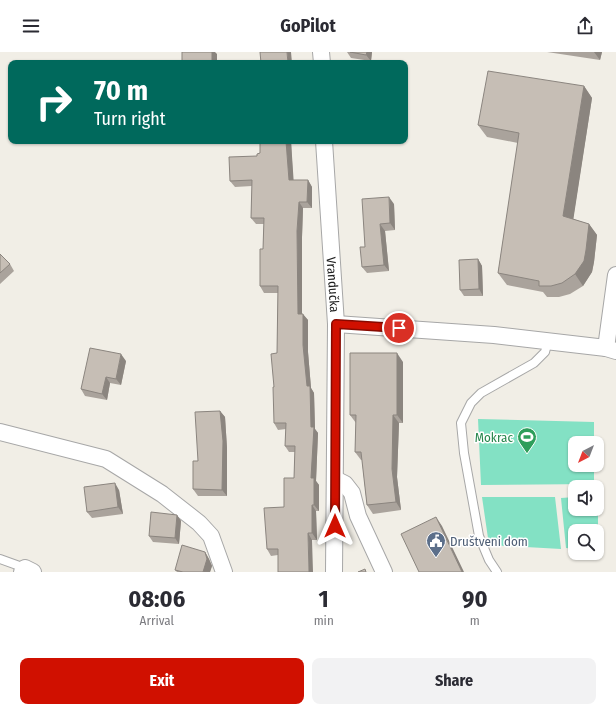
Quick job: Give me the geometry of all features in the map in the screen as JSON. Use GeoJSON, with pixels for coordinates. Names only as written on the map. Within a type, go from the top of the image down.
{"type":"FeatureCollection","features":[{"type":"Feature","properties":{"kind":"street","name":"Vrandučka"},"geometry":{"type":"LineString","coordinates":[[324,144],[336,324],[334,572]]}},
{"type":"Feature","properties":{"kind":"street"},"geometry":{"type":"LineString","coordinates":[[336,324],[494,335],[611,349],[616,275]]}},
{"type":"Feature","properties":{"kind":"street"},"geometry":{"type":"LineString","coordinates":[[0,432],[106,459],[162,494],[199,523],[211,536],[224,572]]}},
{"type":"Feature","properties":{"kind":"street"},"geometry":{"type":"LineString","coordinates":[[335,479],[345,484],[352,493],[358,516],[384,572]]}},
{"type":"Feature","properties":{"kind":"lane"},"geometry":{"type":"LineString","coordinates":[[497,572],[489,560],[480,536],[464,453],[461,423],[471,403],[481,393],[534,364],[545,352],[548,341]]}},
{"type":"Feature","properties":{"kind":"lane"},"geometry":{"type":"LineString","coordinates":[[0,559],[27,571]]}},
{"type":"Feature","properties":{"kind":"green space","name":"Mokrac"},"geometry":{"type":"Polygon","coordinates":[[[478,419],[594,422],[594,436],[568,436],[568,472],[594,472],[594,480],[568,480],[568,484],[481,485],[478,419]]]}},
{"type":"Feature","properties":{"kind":"green space"},"geometry":{"type":"Polygon","coordinates":[[[482,497],[555,497],[561,549],[489,545],[482,497]]]}},
{"type":"Feature","properties":{"kind":"green space"},"geometry":{"type":"Polygon","coordinates":[[[561,498],[568,498],[568,516],[598,516],[598,524],[568,524],[568,548],[566,548],[561,498]]]}},
{"type":"Feature","properties":{"kind":"building"},"geometry":{"type":"Polygon","coordinates":[[[182,52],[212,52],[212,60],[182,60],[182,52]]]}},
{"type":"Feature","properties":{"kind":"building"},"geometry":{"type":"Polygon","coordinates":[[[260,52],[287,52],[288,60],[261,60],[260,52]]]}},
{"type":"Feature","properties":{"kind":"building"},"geometry":{"type":"Polygon","coordinates":[[[350,52],[367,52],[366,55],[350,52]]]}},
{"type":"Feature","properties":{"kind":"building"},"geometry":{"type":"Polygon","coordinates":[[[488,71],[584,86],[563,216],[589,224],[584,261],[575,274],[562,283],[551,286],[539,286],[539,281],[498,273],[519,133],[478,125],[488,71]]]}},
{"type":"Feature","properties":{"kind":"building"},"geometry":{"type":"Polygon","coordinates":[[[260,144],[286,144],[289,180],[308,180],[307,202],[299,202],[297,231],[298,314],[303,314],[303,345],[307,386],[310,386],[311,427],[314,427],[311,478],[314,478],[314,505],[312,505],[312,533],[308,533],[309,572],[278,572],[278,549],[267,549],[264,508],[284,507],[284,478],[294,478],[295,446],[285,446],[286,423],[274,423],[274,387],[271,354],[277,353],[278,286],[260,286],[260,249],[263,249],[264,218],[251,218],[252,180],[230,181],[229,157],[257,156],[257,154],[260,153],[260,144]]]}},
{"type":"Feature","properties":{"kind":"building"},"geometry":{"type":"Polygon","coordinates":[[[389,197],[390,223],[380,224],[384,265],[362,267],[360,247],[365,247],[362,199],[389,197]]]}},
{"type":"Feature","properties":{"kind":"building"},"geometry":{"type":"Polygon","coordinates":[[[0,254],[10,264],[0,273],[0,254]]]}},
{"type":"Feature","properties":{"kind":"building"},"geometry":{"type":"Polygon","coordinates":[[[478,259],[479,289],[460,290],[459,260],[478,259]]]}},
{"type":"Feature","properties":{"kind":"building"},"geometry":{"type":"Polygon","coordinates":[[[90,348],[121,354],[116,379],[106,377],[102,394],[81,389],[90,348]]]}},
{"type":"Feature","properties":{"kind":"building"},"geometry":{"type":"Polygon","coordinates":[[[350,353],[397,353],[397,415],[393,415],[392,469],[396,502],[367,505],[361,452],[355,452],[356,415],[350,415],[350,353]]]}},
{"type":"Feature","properties":{"kind":"building"},"geometry":{"type":"Polygon","coordinates":[[[220,411],[223,441],[222,490],[193,489],[193,461],[198,461],[195,412],[220,411]]]}},
{"type":"Feature","properties":{"kind":"building"},"geometry":{"type":"Polygon","coordinates":[[[115,483],[118,507],[87,512],[84,487],[115,483]]]}},
{"type":"Feature","properties":{"kind":"building"},"geometry":{"type":"Polygon","coordinates":[[[151,512],[177,515],[175,538],[149,536],[151,512]]]}},
{"type":"Feature","properties":{"kind":"building","name":"Društveni dom"},"geometry":{"type":"Polygon","coordinates":[[[436,517],[462,572],[419,572],[401,534],[436,517]]]}},
{"type":"Feature","properties":{"kind":"building"},"geometry":{"type":"Polygon","coordinates":[[[182,545],[205,552],[207,559],[203,572],[183,572],[175,570],[182,545]]]}},
{"type":"Feature","properties":{"kind":"building"},"geometry":{"type":"Polygon","coordinates":[[[365,569],[366,572],[358,572],[365,569]]]}},
{"type":"Feature","properties":{"kind":"place","name":"Mokrac"},"geometry":{"type":"Point","coordinates":[527,454]}},
{"type":"Feature","properties":{"kind":"place","name":"Društveni dom"},"geometry":{"type":"Point","coordinates":[436,558]}},
{"type":"Feature","properties":{"kind":"route"},"geometry":{"type":"LineString","coordinates":[[335,526],[336,324],[399,328]]}}]}
